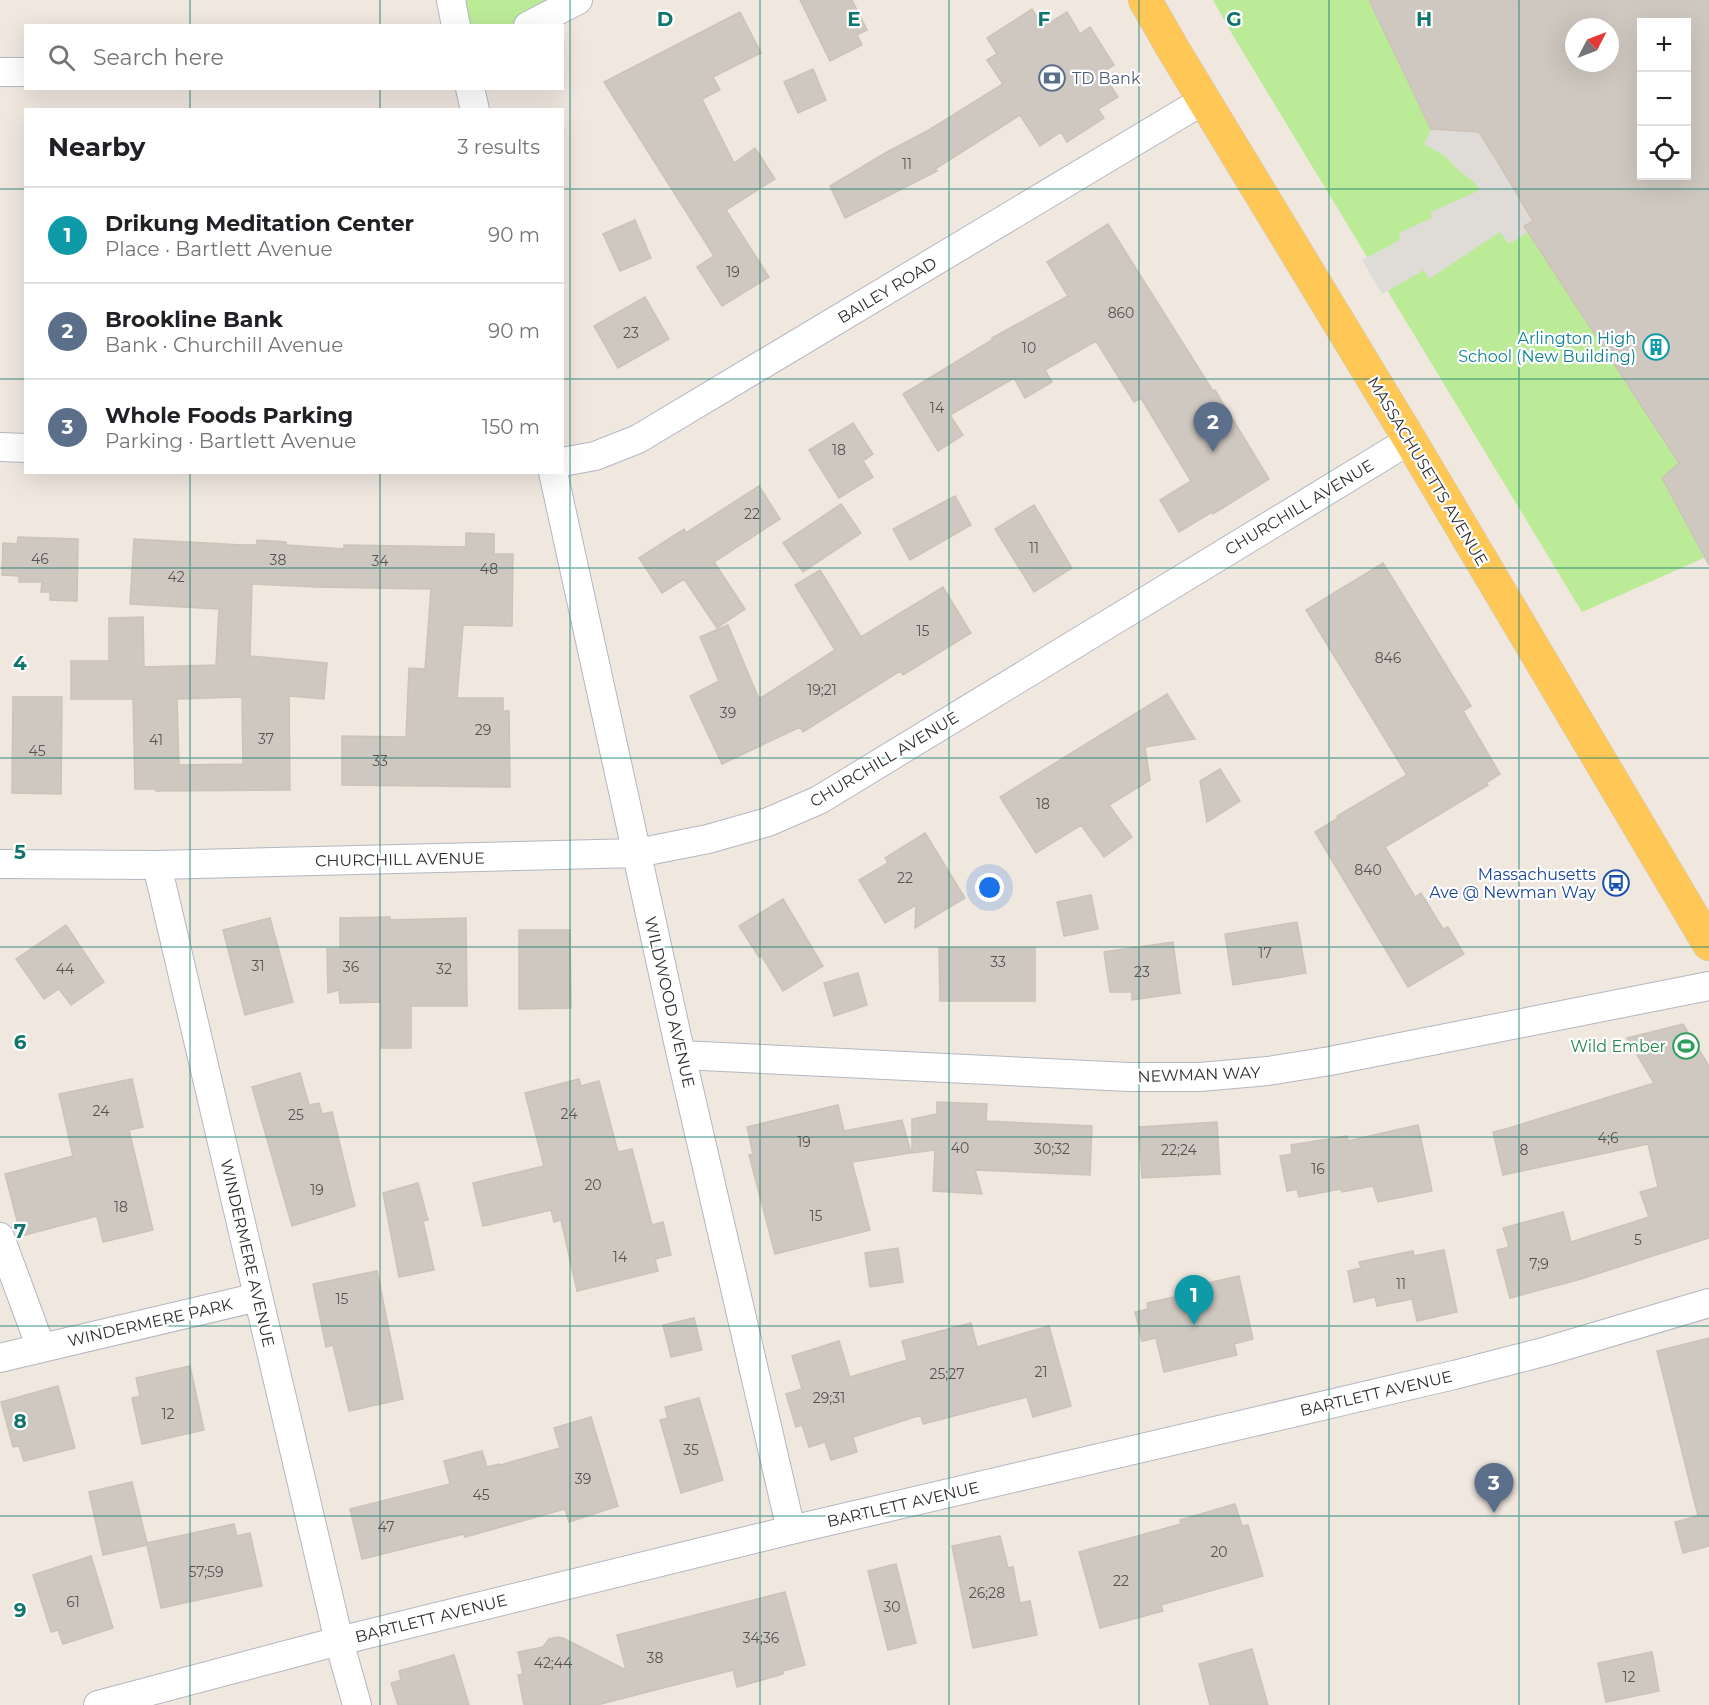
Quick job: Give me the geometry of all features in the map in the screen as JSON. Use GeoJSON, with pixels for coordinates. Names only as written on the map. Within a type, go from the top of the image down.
{"type":"FeatureCollection","features":[{"type":"Feature","properties":{"kind":"main road","name":"MASSACHUSETTS AVENUE"},"geometry":{"type":"LineString","coordinates":[[1145,0],[1410,440],[1709,944]]}},
{"type":"Feature","properties":{"kind":"street"},"geometry":{"type":"LineString","coordinates":[[451,0],[456,24]]}},
{"type":"Feature","properties":{"kind":"street"},"geometry":{"type":"LineString","coordinates":[[532,24],[578,0]]}},
{"type":"Feature","properties":{"kind":"street"},"geometry":{"type":"LineString","coordinates":[[0,72],[24,72]]}},
{"type":"Feature","properties":{"kind":"street"},"geometry":{"type":"LineString","coordinates":[[470,90],[475,108]]}},
{"type":"Feature","properties":{"kind":"street","name":"BAILEY ROAD"},"geometry":{"type":"LineString","coordinates":[[564,462],[595,456],[638,439],[1204,100]]}},
{"type":"Feature","properties":{"kind":"street","name":"CHURCHILL AVENUE"},"geometry":{"type":"LineString","coordinates":[[0,864],[157,865],[637,853],[708,839],[768,822],[819,800],[1410,440]]}},
{"type":"Feature","properties":{"kind":"street"},"geometry":{"type":"LineString","coordinates":[[0,447],[24,448]]}},
{"type":"Feature","properties":{"kind":"street","name":"WILDWOOD AVENUE"},"geometry":{"type":"LineString","coordinates":[[553,474],[681,1055],[791,1530]]}},
{"type":"Feature","properties":{"kind":"street","name":"WINDERMERE AVENUE"},"geometry":{"type":"LineString","coordinates":[[157,865],[339,1641],[357,1705]]}},
{"type":"Feature","properties":{"kind":"street","name":"NEWMAN WAY"},"geometry":{"type":"LineString","coordinates":[[681,1055],[1129,1077],[1200,1077],[1268,1071],[1330,1061],[1709,986]]}},
{"type":"Feature","properties":{"kind":"street"},"geometry":{"type":"LineString","coordinates":[[0,1237],[41,1348]]}},
{"type":"Feature","properties":{"kind":"street","name":"WINDERMERE PARK"},"geometry":{"type":"LineString","coordinates":[[0,1358],[258,1297]]}},
{"type":"Feature","properties":{"kind":"street","name":"BARTLETT AVENUE"},"geometry":{"type":"LineString","coordinates":[[98,1705],[339,1641],[791,1530],[1454,1375],[1547,1351],[1709,1303]]}},
{"type":"Feature","properties":{"kind":"green space"},"geometry":{"type":"Polygon","coordinates":[[[451,0],[578,0],[532,24],[456,24],[451,0]]]}},
{"type":"Feature","properties":{"kind":"green space"},"geometry":{"type":"Polygon","coordinates":[[[1213,0],[1369,0],[1431,129],[1479,132],[1533,221],[1525,226],[1679,463],[1695,539],[1704,558],[1582,612],[1213,0]]]}},
{"type":"Feature","properties":{"kind":"shaded area"},"geometry":{"type":"Polygon","coordinates":[[[1431,129],[1479,132],[1533,221],[1525,226],[1528,232],[1514,241],[1508,243],[1500,232],[1429,279],[1424,270],[1382,294],[1362,260],[1400,240],[1399,233],[1432,218],[1431,212],[1480,190],[1445,156],[1424,144],[1431,129]]]}},
{"type":"Feature","properties":{"kind":"building"},"geometry":{"type":"Polygon","coordinates":[[[800,0],[852,0],[867,30],[857,35],[862,45],[830,61],[800,0]]]}},
{"type":"Feature","properties":{"kind":"building","name":"Arlington High School (New Building)"},"geometry":{"type":"Polygon","coordinates":[[[1369,0],[1709,0],[1709,565],[1662,478],[1679,463],[1524,226],[1533,221],[1479,132],[1431,129],[1369,0]]]}},
{"type":"Feature","properties":{"kind":"building","name":"TD Bank"},"geometry":{"type":"Polygon","coordinates":[[[1032,9],[1043,27],[1067,12],[1080,34],[1090,27],[1114,65],[1102,73],[1118,97],[1098,109],[1104,118],[1067,142],[1061,132],[1040,146],[1020,115],[935,169],[937,171],[845,218],[830,186],[929,130],[1003,84],[987,60],[997,54],[987,38],[1032,9]]]}},
{"type":"Feature","properties":{"kind":"building"},"geometry":{"type":"Polygon","coordinates":[[[740,12],[761,53],[713,77],[720,90],[702,99],[734,163],[755,148],[775,179],[726,210],[769,277],[722,306],[697,267],[714,256],[604,82],[740,12]]]}},
{"type":"Feature","properties":{"kind":"building"},"geometry":{"type":"Polygon","coordinates":[[[813,69],[826,100],[798,113],[784,82],[813,69]]]}},
{"type":"Feature","properties":{"kind":"building"},"geometry":{"type":"Polygon","coordinates":[[[635,220],[651,258],[620,271],[603,234],[635,220]]]}},
{"type":"Feature","properties":{"kind":"building"},"geometry":{"type":"Polygon","coordinates":[[[1108,224],[1213,391],[1215,390],[1269,479],[1179,532],[1160,500],[1191,481],[1141,398],[1134,402],[1096,341],[1045,370],[1052,382],[1025,398],[1014,378],[950,415],[963,435],[938,451],[903,394],[992,338],[1068,296],[1047,262],[1108,224]]]}},
{"type":"Feature","properties":{"kind":"building"},"geometry":{"type":"Polygon","coordinates":[[[645,297],[669,339],[618,368],[594,326],[645,297]]]}},
{"type":"Feature","properties":{"kind":"building"},"geometry":{"type":"Polygon","coordinates":[[[853,423],[873,454],[863,461],[873,477],[839,498],[809,450],[853,423]]]}},
{"type":"Feature","properties":{"kind":"building"},"geometry":{"type":"Polygon","coordinates":[[[759,486],[780,519],[714,562],[745,609],[717,628],[684,579],[662,593],[639,558],[684,529],[686,533],[759,486]]]}},
{"type":"Feature","properties":{"kind":"building"},"geometry":{"type":"Polygon","coordinates":[[[955,496],[971,525],[910,560],[893,529],[955,496]]]}},
{"type":"Feature","properties":{"kind":"building"},"geometry":{"type":"Polygon","coordinates":[[[841,504],[861,533],[803,572],[783,543],[841,504]]]}},
{"type":"Feature","properties":{"kind":"building"},"geometry":{"type":"Polygon","coordinates":[[[1034,505],[1072,568],[1034,592],[995,529],[1034,505]]]}},
{"type":"Feature","properties":{"kind":"building"},"geometry":{"type":"Polygon","coordinates":[[[466,533],[494,534],[494,554],[513,554],[512,626],[463,625],[457,698],[503,698],[503,711],[509,711],[510,787],[342,785],[342,736],[406,737],[409,668],[425,669],[431,589],[252,584],[250,656],[327,663],[324,699],[289,696],[290,790],[156,791],[156,789],[135,789],[133,699],[71,699],[71,661],[109,661],[109,618],[143,617],[144,667],[216,665],[219,609],[130,604],[134,539],[242,545],[257,545],[257,540],[286,542],[286,545],[344,549],[344,545],[466,547],[466,533]],[[242,697],[177,699],[179,765],[243,764],[242,697]]]}},
{"type":"Feature","properties":{"kind":"building"},"geometry":{"type":"Polygon","coordinates":[[[18,537],[78,539],[77,601],[50,600],[50,592],[41,592],[42,582],[19,582],[19,576],[2,575],[3,543],[17,544],[18,537]]]}},
{"type":"Feature","properties":{"kind":"building"},"geometry":{"type":"Polygon","coordinates":[[[1383,563],[1471,706],[1463,711],[1500,774],[1486,783],[1488,785],[1385,847],[1415,897],[1421,893],[1443,929],[1448,927],[1464,954],[1408,987],[1315,832],[1338,818],[1337,816],[1407,775],[1306,610],[1383,563]]]}},
{"type":"Feature","properties":{"kind":"building"},"geometry":{"type":"Polygon","coordinates":[[[820,570],[861,637],[943,587],[971,633],[903,675],[900,671],[803,732],[800,727],[722,764],[690,696],[719,681],[700,637],[728,625],[759,699],[835,650],[795,585],[820,570]]]}},
{"type":"Feature","properties":{"kind":"building"},"geometry":{"type":"Polygon","coordinates":[[[1167,694],[1195,739],[1145,747],[1150,780],[1109,805],[1132,837],[1104,857],[1081,825],[1036,853],[1000,797],[1167,694]]]}},
{"type":"Feature","properties":{"kind":"building"},"geometry":{"type":"Polygon","coordinates":[[[13,697],[62,697],[61,794],[12,793],[13,697]]]}},
{"type":"Feature","properties":{"kind":"building"},"geometry":{"type":"Polygon","coordinates":[[[1220,769],[1240,801],[1207,822],[1200,781],[1220,769]]]}},
{"type":"Feature","properties":{"kind":"building"},"geometry":{"type":"Polygon","coordinates":[[[925,833],[965,898],[915,928],[916,905],[885,923],[859,880],[888,863],[885,858],[925,833]]]}},
{"type":"Feature","properties":{"kind":"building"},"geometry":{"type":"Polygon","coordinates":[[[1091,895],[1098,929],[1064,936],[1057,902],[1091,895]]]}},
{"type":"Feature","properties":{"kind":"building"},"geometry":{"type":"Polygon","coordinates":[[[783,899],[823,966],[783,991],[761,955],[759,957],[739,926],[783,899]]]}},
{"type":"Feature","properties":{"kind":"building"},"geometry":{"type":"Polygon","coordinates":[[[390,917],[390,920],[466,918],[467,1006],[411,1006],[411,1048],[381,1048],[381,1002],[340,1003],[339,990],[328,993],[327,949],[340,949],[340,918],[390,917]]]}},
{"type":"Feature","properties":{"kind":"building"},"geometry":{"type":"Polygon","coordinates":[[[270,918],[293,1002],[245,1015],[223,930],[270,918]]]}},
{"type":"Feature","properties":{"kind":"building"},"geometry":{"type":"Polygon","coordinates":[[[1297,922],[1306,973],[1233,985],[1225,934],[1297,922]]]}},
{"type":"Feature","properties":{"kind":"building"},"geometry":{"type":"Polygon","coordinates":[[[66,925],[104,982],[71,1005],[59,989],[44,999],[16,959],[66,925]]]}},
{"type":"Feature","properties":{"kind":"building"},"geometry":{"type":"Polygon","coordinates":[[[519,930],[570,930],[571,1008],[519,1009],[519,930]]]}},
{"type":"Feature","properties":{"kind":"building"},"geometry":{"type":"Polygon","coordinates":[[[1173,942],[1180,993],[1132,1000],[1132,992],[1110,992],[1104,952],[1173,942]]]}},
{"type":"Feature","properties":{"kind":"building"},"geometry":{"type":"Polygon","coordinates":[[[939,948],[1035,948],[1035,1001],[940,1001],[939,948]]]}},
{"type":"Feature","properties":{"kind":"building"},"geometry":{"type":"Polygon","coordinates":[[[858,973],[867,1005],[834,1016],[824,983],[858,973]]]}},
{"type":"Feature","properties":{"kind":"building"},"geometry":{"type":"Polygon","coordinates":[[[1683,1024],[1709,1066],[1709,1238],[1581,1279],[1510,1298],[1497,1250],[1509,1247],[1503,1228],[1563,1212],[1571,1242],[1649,1217],[1640,1192],[1658,1187],[1648,1144],[1503,1175],[1493,1132],[1654,1083],[1627,1038],[1683,1024]]]}},
{"type":"Feature","properties":{"kind":"building"},"geometry":{"type":"Polygon","coordinates":[[[300,1073],[309,1105],[319,1103],[322,1114],[332,1112],[355,1206],[292,1226],[252,1087],[300,1073]]]}},
{"type":"Feature","properties":{"kind":"building"},"geometry":{"type":"Polygon","coordinates":[[[132,1079],[143,1127],[129,1130],[153,1230],[103,1242],[97,1216],[21,1236],[5,1174],[73,1156],[59,1094],[132,1079]]]}},
{"type":"Feature","properties":{"kind":"building"},"geometry":{"type":"Polygon","coordinates":[[[579,1079],[581,1086],[599,1081],[618,1152],[632,1149],[652,1225],[663,1222],[671,1255],[655,1259],[658,1271],[577,1291],[561,1220],[554,1222],[551,1210],[483,1226],[473,1183],[544,1166],[525,1093],[579,1079]]]}},
{"type":"Feature","properties":{"kind":"building"},"geometry":{"type":"Polygon","coordinates":[[[937,1102],[987,1104],[986,1121],[1092,1126],[1090,1175],[975,1170],[982,1194],[933,1191],[935,1150],[912,1153],[912,1119],[937,1114],[937,1102]]]}},
{"type":"Feature","properties":{"kind":"building"},"geometry":{"type":"Polygon","coordinates":[[[838,1105],[844,1131],[902,1120],[911,1153],[852,1162],[870,1230],[775,1254],[749,1155],[753,1154],[747,1127],[838,1105]]]}},
{"type":"Feature","properties":{"kind":"building"},"geometry":{"type":"Polygon","coordinates":[[[1217,1122],[1220,1174],[1142,1178],[1139,1127],[1217,1122]]]}},
{"type":"Feature","properties":{"kind":"building"},"geometry":{"type":"Polygon","coordinates":[[[1418,1125],[1432,1191],[1378,1202],[1373,1186],[1299,1197],[1297,1189],[1287,1191],[1280,1156],[1292,1154],[1291,1145],[1347,1136],[1348,1141],[1418,1125]]]}},
{"type":"Feature","properties":{"kind":"building"},"geometry":{"type":"Polygon","coordinates":[[[418,1183],[428,1220],[423,1221],[434,1270],[399,1277],[383,1193],[418,1183]]]}},
{"type":"Feature","properties":{"kind":"building"},"geometry":{"type":"Polygon","coordinates":[[[898,1248],[903,1282],[870,1287],[865,1253],[898,1248]]]}},
{"type":"Feature","properties":{"kind":"building"},"geometry":{"type":"Polygon","coordinates":[[[1444,1250],[1457,1312],[1417,1321],[1412,1299],[1377,1306],[1375,1297],[1354,1302],[1348,1271],[1361,1268],[1359,1262],[1413,1251],[1414,1256],[1444,1250]]]}},
{"type":"Feature","properties":{"kind":"building"},"geometry":{"type":"Polygon","coordinates":[[[377,1271],[403,1399],[349,1411],[333,1345],[326,1347],[313,1284],[377,1271]]]}},
{"type":"Feature","properties":{"kind":"building"},"geometry":{"type":"Polygon","coordinates":[[[1239,1276],[1253,1339],[1234,1344],[1237,1355],[1164,1372],[1156,1338],[1142,1341],[1135,1312],[1148,1309],[1147,1303],[1183,1295],[1181,1289],[1239,1276]]]}},
{"type":"Feature","properties":{"kind":"building"},"geometry":{"type":"Polygon","coordinates":[[[694,1318],[702,1350],[671,1357],[663,1325],[694,1318]]]}},
{"type":"Feature","properties":{"kind":"building"},"geometry":{"type":"Polygon","coordinates":[[[971,1323],[977,1347],[1049,1326],[1071,1406],[1033,1417],[1027,1397],[923,1424],[921,1415],[853,1437],[857,1452],[831,1460],[825,1442],[809,1447],[802,1425],[796,1427],[786,1394],[802,1389],[792,1356],[839,1341],[850,1377],[907,1360],[902,1341],[971,1323]]]}},
{"type":"Feature","properties":{"kind":"building"},"geometry":{"type":"Polygon","coordinates":[[[1709,1338],[1709,1546],[1683,1553],[1675,1522],[1698,1516],[1657,1351],[1709,1338]]]}},
{"type":"Feature","properties":{"kind":"building"},"geometry":{"type":"Polygon","coordinates":[[[190,1366],[204,1430],[142,1444],[132,1398],[140,1396],[136,1378],[190,1366]]]}},
{"type":"Feature","properties":{"kind":"building"},"geometry":{"type":"Polygon","coordinates":[[[58,1386],[75,1448],[24,1461],[19,1446],[13,1447],[1,1402],[58,1386]]]}},
{"type":"Feature","properties":{"kind":"building"},"geometry":{"type":"Polygon","coordinates":[[[699,1398],[723,1480],[681,1493],[660,1420],[668,1418],[665,1407],[699,1398]]]}},
{"type":"Feature","properties":{"kind":"building"},"geometry":{"type":"Polygon","coordinates":[[[591,1417],[618,1506],[569,1522],[565,1509],[465,1537],[464,1534],[362,1559],[350,1509],[450,1484],[444,1461],[482,1451],[487,1467],[560,1448],[554,1428],[591,1417]]]}},
{"type":"Feature","properties":{"kind":"building"},"geometry":{"type":"Polygon","coordinates":[[[132,1482],[147,1543],[234,1524],[237,1536],[250,1533],[262,1586],[161,1608],[147,1545],[103,1555],[89,1492],[132,1482]]]}},
{"type":"Feature","properties":{"kind":"building"},"geometry":{"type":"Polygon","coordinates":[[[1235,1504],[1242,1526],[1248,1525],[1263,1576],[1161,1605],[1163,1611],[1100,1628],[1079,1552],[1181,1524],[1180,1520],[1235,1504]]]}},
{"type":"Feature","properties":{"kind":"building"},"geometry":{"type":"Polygon","coordinates":[[[1000,1536],[1008,1568],[1013,1567],[1020,1603],[1030,1601],[1037,1635],[973,1648],[952,1546],[1000,1536]]]}},
{"type":"Feature","properties":{"kind":"building"},"geometry":{"type":"Polygon","coordinates":[[[91,1556],[113,1628],[63,1644],[58,1630],[51,1632],[33,1575],[91,1556]]]}},
{"type":"Feature","properties":{"kind":"building"},"geometry":{"type":"Polygon","coordinates":[[[896,1564],[916,1643],[888,1650],[868,1571],[896,1564]]]}},
{"type":"Feature","properties":{"kind":"building"},"geometry":{"type":"Polygon","coordinates":[[[785,1592],[805,1665],[737,1687],[733,1670],[597,1705],[524,1705],[518,1675],[523,1674],[518,1652],[543,1647],[549,1639],[558,1637],[626,1670],[617,1635],[785,1592]]]}},
{"type":"Feature","properties":{"kind":"building"},"geometry":{"type":"Polygon","coordinates":[[[1252,1649],[1268,1705],[1210,1705],[1199,1664],[1252,1649]]]}},
{"type":"Feature","properties":{"kind":"building"},"geometry":{"type":"Polygon","coordinates":[[[1652,1652],[1659,1691],[1606,1702],[1598,1663],[1652,1652]]]}},
{"type":"Feature","properties":{"kind":"building"},"geometry":{"type":"Polygon","coordinates":[[[454,1655],[469,1705],[398,1705],[391,1683],[401,1680],[399,1671],[454,1655]]]}},
{"type":"Feature","properties":{"kind":"place","name":"TD Bank"},"geometry":{"type":"Point","coordinates":[1052,78]}},
{"type":"Feature","properties":{"kind":"place","name":"Arlington High School (New Building)"},"geometry":{"type":"Point","coordinates":[1656,347]}},
{"type":"Feature","properties":{"kind":"place","name":"Brookline Bank"},"geometry":{"type":"Point","coordinates":[1213,452]}},
{"type":"Feature","properties":{"kind":"place","name":"Massachusetts Ave @ Newman Way"},"geometry":{"type":"Point","coordinates":[1616,883]}},
{"type":"Feature","properties":{"kind":"place","name":"Wild Ember"},"geometry":{"type":"Point","coordinates":[1686,1046]}},
{"type":"Feature","properties":{"kind":"place","name":"Drikung Meditation Center"},"geometry":{"type":"Point","coordinates":[1194,1325]}},
{"type":"Feature","properties":{"kind":"place","name":"Whole Foods Parking"},"geometry":{"type":"Point","coordinates":[1494,1513]}}]}
